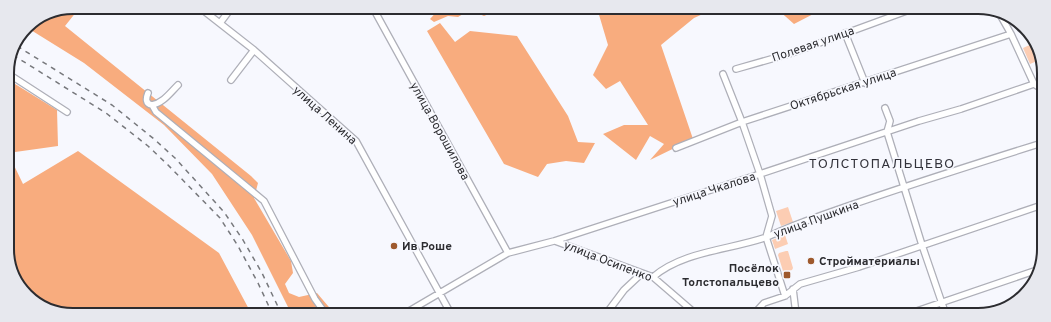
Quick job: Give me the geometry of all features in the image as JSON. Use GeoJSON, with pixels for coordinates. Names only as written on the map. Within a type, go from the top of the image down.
{"type":"FeatureCollection","features":[{"type":"Feature","properties":{"kind":"street","name":"улица Ленина"},"geometry":{"type":"LineString","coordinates":[[208,14],[254,50],[358,144],[448,308]]}},
{"type":"Feature","properties":{"kind":"street"},"geometry":{"type":"LineString","coordinates":[[220,23],[227,14]]}},
{"type":"Feature","properties":{"kind":"street","name":"улица Ворошилова"},"geometry":{"type":"LineString","coordinates":[[376,14],[508,253]]}},
{"type":"Feature","properties":{"kind":"street","name":"Полевая улица"},"geometry":{"type":"LineString","coordinates":[[736,69],[792,53],[898,14]]}},
{"type":"Feature","properties":{"kind":"street"},"geometry":{"type":"LineString","coordinates":[[1002,19],[1034,84],[1037,86]]}},
{"type":"Feature","properties":{"kind":"street"},"geometry":{"type":"LineString","coordinates":[[845,33],[865,83]]}},
{"type":"Feature","properties":{"kind":"street","name":"Октябрьская улица"},"geometry":{"type":"LineString","coordinates":[[676,148],[742,122],[1011,34]]}},
{"type":"Feature","properties":{"kind":"street"},"geometry":{"type":"LineString","coordinates":[[232,80],[254,50]]}},
{"type":"Feature","properties":{"kind":"street"},"geometry":{"type":"LineString","coordinates":[[723,74],[760,174],[772,216],[766,237],[785,296]]}},
{"type":"Feature","properties":{"kind":"street"},"geometry":{"type":"LineString","coordinates":[[14,78],[67,112]]}},
{"type":"Feature","properties":{"kind":"street","name":"улица Чкалова"},"geometry":{"type":"LineString","coordinates":[[414,308],[508,253],[554,241],[1034,84]]}},
{"type":"Feature","properties":{"kind":"street"},"geometry":{"type":"LineString","coordinates":[[148,93],[146,102],[149,105],[158,104],[178,85]]}},
{"type":"Feature","properties":{"kind":"street"},"geometry":{"type":"LineString","coordinates":[[152,105],[152,108],[156,112],[264,201],[315,299],[321,308]]}},
{"type":"Feature","properties":{"kind":"street"},"geometry":{"type":"LineString","coordinates":[[885,108],[890,121],[887,132],[922,245],[944,308]]}},
{"type":"Feature","properties":{"kind":"street","name":"улица Пушкина"},"geometry":{"type":"LineString","coordinates":[[610,308],[624,290],[640,275],[653,277],[663,268],[678,261],[766,237],[801,223],[904,187],[1037,145]]}},
{"type":"Feature","properties":{"kind":"street"},"geometry":{"type":"LineString","coordinates":[[759,308],[764,303],[785,296],[800,284],[859,267],[1037,207]]}},
{"type":"Feature","properties":{"kind":"street","name":"улица Осипенко"},"geometry":{"type":"LineString","coordinates":[[554,241],[653,277],[689,308]]}},
{"type":"Feature","properties":{"kind":"street"},"geometry":{"type":"LineString","coordinates":[[925,308],[1033,271]]}},
{"type":"Feature","properties":{"kind":"street"},"geometry":{"type":"LineString","coordinates":[[793,289],[795,308]]}},
{"type":"Feature","properties":{"kind":"shaded area"},"geometry":{"type":"Polygon","coordinates":[[[75,14],[65,26],[251,176],[258,183],[254,198],[291,261],[293,273],[285,284],[289,293],[299,297],[317,293],[330,308],[288,308],[252,235],[212,174],[164,125],[84,63],[32,31],[43,22],[54,17],[75,14]]]}},
{"type":"Feature","properties":{"kind":"shaded area"},"geometry":{"type":"Polygon","coordinates":[[[435,14],[463,14],[458,17],[448,16],[434,22],[430,19],[435,14]]]}},
{"type":"Feature","properties":{"kind":"shaded area"},"geometry":{"type":"Polygon","coordinates":[[[599,14],[703,14],[694,18],[661,45],[693,139],[650,160],[664,144],[650,136],[636,160],[603,134],[624,125],[648,125],[620,81],[606,89],[593,75],[608,45],[599,14]]]}},
{"type":"Feature","properties":{"kind":"shaded area"},"geometry":{"type":"Polygon","coordinates":[[[783,14],[813,14],[794,24],[783,14]]]}},
{"type":"Feature","properties":{"kind":"shaded area"},"geometry":{"type":"Polygon","coordinates":[[[440,23],[455,42],[470,31],[517,36],[568,116],[578,142],[595,143],[584,163],[566,161],[547,164],[538,177],[504,164],[427,31],[440,23]]]}},
{"type":"Feature","properties":{"kind":"shaded area"},"geometry":{"type":"Polygon","coordinates":[[[1030,45],[1036,61],[1030,64],[1023,48],[1030,45]]]}},
{"type":"Feature","properties":{"kind":"shaded area"},"geometry":{"type":"Polygon","coordinates":[[[14,83],[57,110],[58,146],[14,152],[14,83]]]}},
{"type":"Feature","properties":{"kind":"shaded area"},"geometry":{"type":"Polygon","coordinates":[[[78,151],[219,253],[248,308],[73,308],[50,304],[34,293],[24,282],[15,261],[14,165],[23,184],[78,151]]]}},
{"type":"Feature","properties":{"kind":"shaded area"},"geometry":{"type":"Polygon","coordinates":[[[788,207],[793,222],[781,226],[776,211],[788,207]]]}},
{"type":"Feature","properties":{"kind":"shaded area"},"geometry":{"type":"Polygon","coordinates":[[[785,235],[788,244],[775,249],[772,240],[785,235]]]}},
{"type":"Feature","properties":{"kind":"shaded area"},"geometry":{"type":"Polygon","coordinates":[[[788,251],[793,268],[792,270],[785,272],[783,271],[778,255],[779,253],[788,251]]]}},
{"type":"Feature","properties":{"kind":"railway"},"geometry":{"type":"LineString","coordinates":[[20,48],[112,105],[175,158],[224,212],[243,240],[262,273],[279,308]]}},
{"type":"Feature","properties":{"kind":"railway"},"geometry":{"type":"LineString","coordinates":[[16,57],[106,113],[148,146],[168,165],[220,218],[238,246],[270,308]]}},
{"type":"Feature","properties":{"kind":"place","name":"Ив Роше"},"geometry":{"type":"Point","coordinates":[394,246]}},
{"type":"Feature","properties":{"kind":"place","name":"Стройматериалы"},"geometry":{"type":"Point","coordinates":[811,261]}},
{"type":"Feature","properties":{"kind":"place","name":"Посёлок Толстопальцево"},"geometry":{"type":"Point","coordinates":[787,275]}},
{"type":"Feature","properties":{"kind":"district","name":"ТОЛСТОПАЛЬЦЕВО"},"geometry":{"type":"Point","coordinates":[882,163]}}]}
